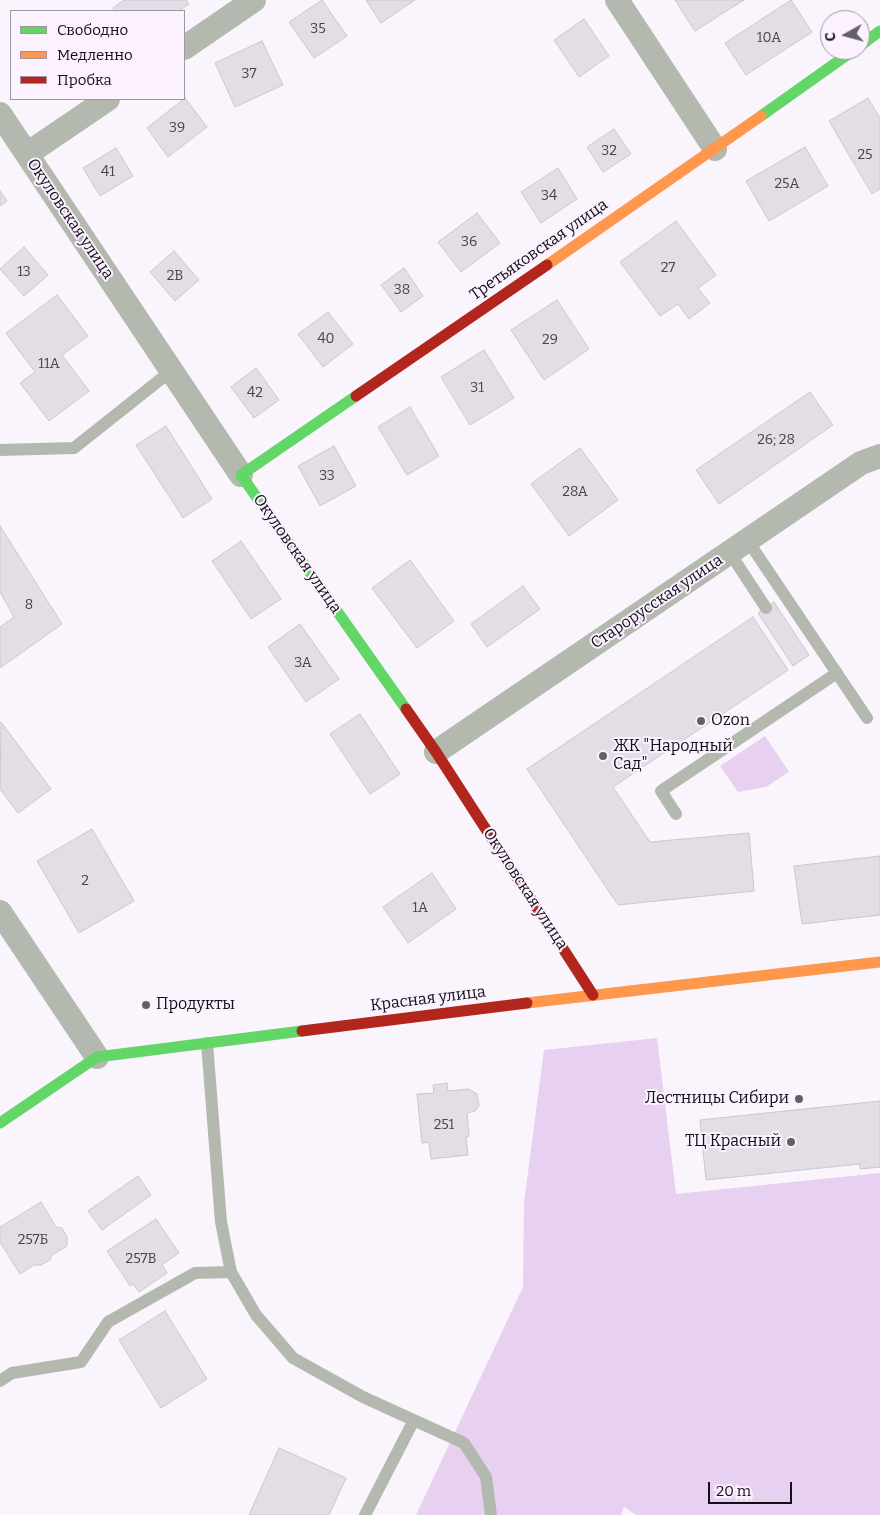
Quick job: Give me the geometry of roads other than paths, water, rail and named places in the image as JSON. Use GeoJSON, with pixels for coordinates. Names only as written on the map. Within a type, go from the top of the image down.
{"type":"FeatureCollection","features":[{"type":"Feature","properties":{"kind":"street"},"geometry":{"type":"LineString","coordinates":[[185,47],[254,0]]}},
{"type":"Feature","properties":{"kind":"street"},"geometry":{"type":"LineString","coordinates":[[617,0],[715,149]]}},
{"type":"Feature","properties":{"kind":"street","name":"Третьяковская улица"},"geometry":{"type":"LineString","coordinates":[[241,475],[715,149],[840,60]]}},
{"type":"Feature","properties":{"kind":"street"},"geometry":{"type":"LineString","coordinates":[[27,154],[107,100]]}},
{"type":"Feature","properties":{"kind":"street","name":"Окуловская улица"},"geometry":{"type":"LineString","coordinates":[[0,114],[241,475],[436,752],[593,995]]}},
{"type":"Feature","properties":{"kind":"street","name":"Старорусская улица"},"geometry":{"type":"LineString","coordinates":[[436,752],[861,463],[880,456]]}},
{"type":"Feature","properties":{"kind":"street"},"geometry":{"type":"LineString","coordinates":[[0,912],[97,1057]]}},
{"type":"Feature","properties":{"kind":"street","name":"Красная улица"},"geometry":{"type":"LineString","coordinates":[[0,1123],[97,1057],[593,995],[880,962]]}},
{"type":"Feature","properties":{"kind":"lane"},"geometry":{"type":"LineString","coordinates":[[0,450],[74,448],[171,371]]}},
{"type":"Feature","properties":{"kind":"lane"},"geometry":{"type":"LineString","coordinates":[[739,547],[766,608]]}},
{"type":"Feature","properties":{"kind":"lane"},"geometry":{"type":"LineString","coordinates":[[739,547],[837,673],[867,718]]}},
{"type":"Feature","properties":{"kind":"lane"},"geometry":{"type":"LineString","coordinates":[[676,814],[661,791],[837,673]]}},
{"type":"Feature","properties":{"kind":"lane"},"geometry":{"type":"LineString","coordinates":[[206,1043],[221,1222],[231,1272],[256,1315],[293,1358],[363,1398],[464,1443],[486,1478],[491,1515]]}},
{"type":"Feature","properties":{"kind":"lane"},"geometry":{"type":"LineString","coordinates":[[0,1380],[12,1373],[81,1362],[108,1322],[195,1273],[231,1272]]}},
{"type":"Feature","properties":{"kind":"lane"},"geometry":{"type":"LineString","coordinates":[[365,1515],[414,1420]]}},
{"type":"Feature","properties":{"kind":"place","name":"Ozon"},"geometry":{"type":"Point","coordinates":[701,721]}},
{"type":"Feature","properties":{"kind":"place","name":"ЖК \"Народный Сад\""},"geometry":{"type":"Point","coordinates":[603,756]}},
{"type":"Feature","properties":{"kind":"place","name":"Продукты"},"geometry":{"type":"Point","coordinates":[146,1005]}},
{"type":"Feature","properties":{"kind":"place","name":"Лестницы Сибири"},"geometry":{"type":"Point","coordinates":[799,1099]}},
{"type":"Feature","properties":{"kind":"place","name":"ТЦ Красный"},"geometry":{"type":"Point","coordinates":[791,1142]}}]}
